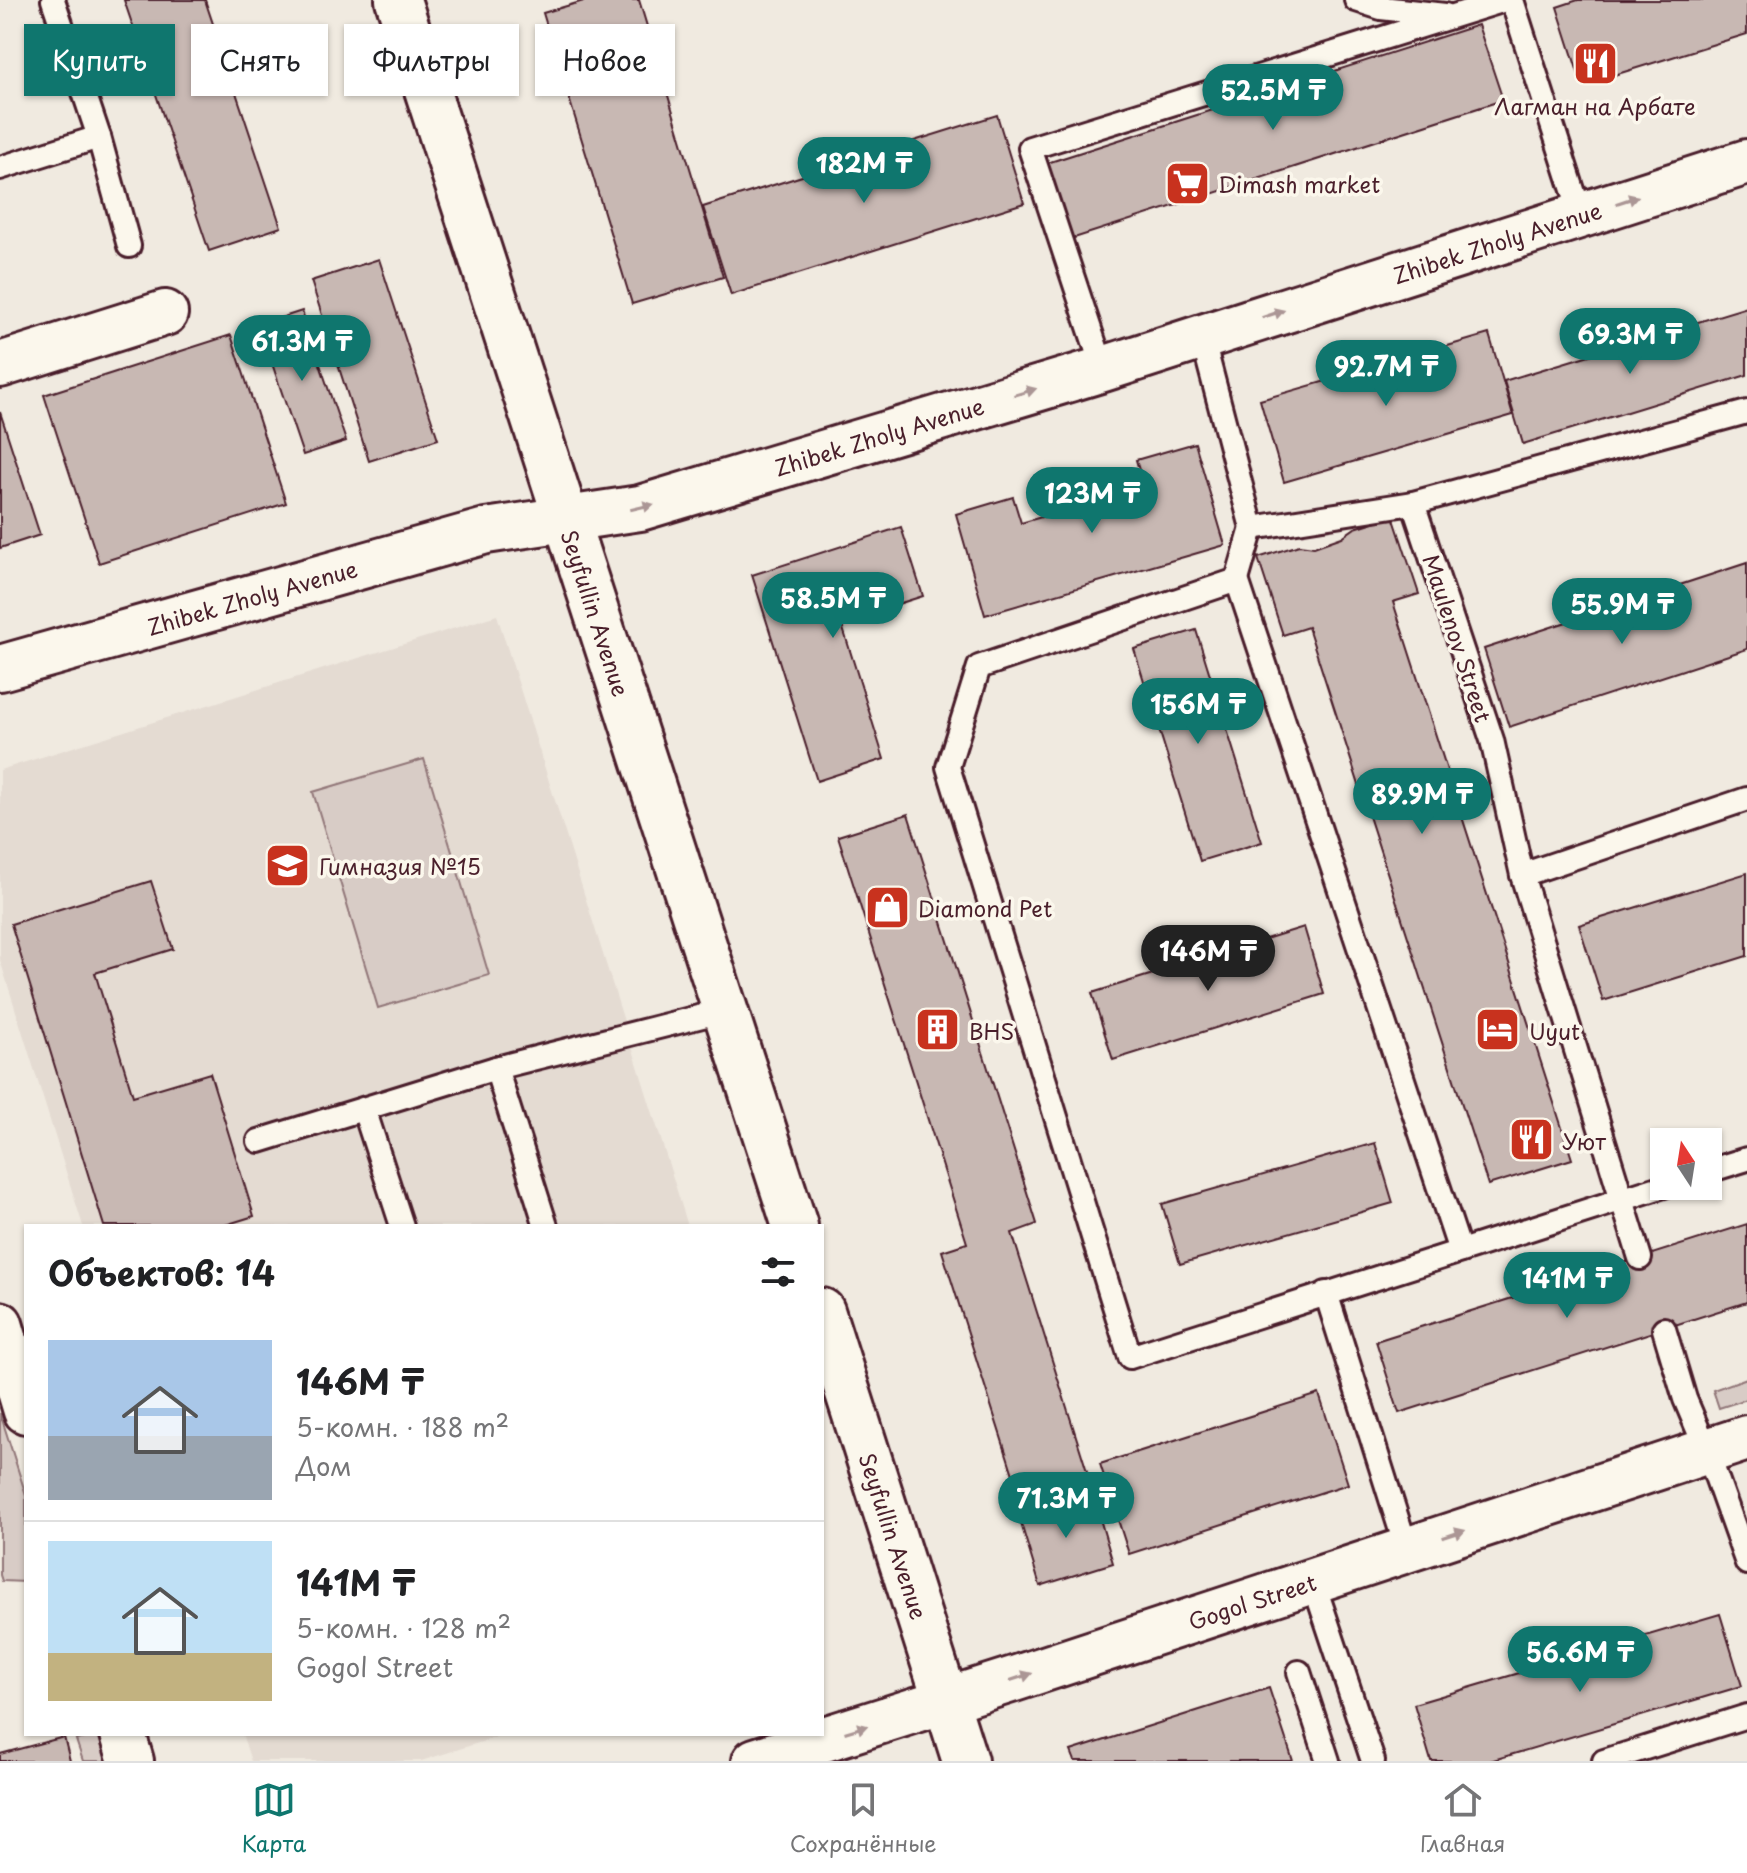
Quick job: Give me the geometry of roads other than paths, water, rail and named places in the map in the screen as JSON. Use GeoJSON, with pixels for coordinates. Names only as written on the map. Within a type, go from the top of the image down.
{"type":"FeatureCollection","features":[{"type":"Feature","properties":{"kind":"main road","name":"Seyfullin Avenue"},"geometry":{"type":"LineString","coordinates":[[398,0],[794,1224]]}},
{"type":"Feature","properties":{"kind":"main road","name":"Zhibek Zholy Avenue"},"geometry":{"type":"LineString","coordinates":[[0,668],[486,531],[640,508],[1103,369],[1747,162]]}},
{"type":"Feature","properties":{"kind":"main road"},"geometry":{"type":"LineString","coordinates":[[0,365],[165,313]]}},
{"type":"Feature","properties":{"kind":"main road","name":"Seyfullin Avenue"},"geometry":{"type":"LineString","coordinates":[[824,1317],[965,1761]]}},
{"type":"Feature","properties":{"kind":"main road"},"geometry":{"type":"LineString","coordinates":[[0,1324],[24,1404]]}},
{"type":"Feature","properties":{"kind":"main road","name":"Gogol Street"},"geometry":{"type":"LineString","coordinates":[[755,1761],[1727,1444]]}},
{"type":"Feature","properties":{"kind":"main road"},"geometry":{"type":"LineString","coordinates":[[124,1736],[131,1761]]}},
{"type":"Feature","properties":{"kind":"lane"},"geometry":{"type":"LineString","coordinates":[[53,0],[99,137],[129,246]]}},
{"type":"Feature","properties":{"kind":"lane"},"geometry":{"type":"LineString","coordinates":[[1356,0],[1381,8],[1453,16]]}},
{"type":"Feature","properties":{"kind":"lane"},"geometry":{"type":"LineString","coordinates":[[1103,369],[1030,148],[1505,0]]}},
{"type":"Feature","properties":{"kind":"lane"},"geometry":{"type":"LineString","coordinates":[[1512,0],[1581,215]]}},
{"type":"Feature","properties":{"kind":"lane"},"geometry":{"type":"LineString","coordinates":[[0,168],[99,137]]}},
{"type":"Feature","properties":{"kind":"lane"},"geometry":{"type":"LineString","coordinates":[[1202,337],[1252,528],[1237,580],[1460,1251]]}},
{"type":"Feature","properties":{"kind":"lane"},"geometry":{"type":"LineString","coordinates":[[1252,528],[1413,503],[1747,412]]}},
{"type":"Feature","properties":{"kind":"lane","name":"Maulenov Street"},"geometry":{"type":"LineString","coordinates":[[1413,503],[1492,740],[1522,875],[1640,1258]]}},
{"type":"Feature","properties":{"kind":"lane"},"geometry":{"type":"LineString","coordinates":[[1237,580],[979,667],[948,767],[1130,1357],[1650,1190]]}},
{"type":"Feature","properties":{"kind":"lane"},"geometry":{"type":"LineString","coordinates":[[1522,875],[1747,799]]}},
{"type":"Feature","properties":{"kind":"lane"},"geometry":{"type":"LineString","coordinates":[[259,1141],[496,1068],[726,1010]]}},
{"type":"Feature","properties":{"kind":"lane"},"geometry":{"type":"LineString","coordinates":[[496,1068],[545,1224]]}},
{"type":"Feature","properties":{"kind":"lane"},"geometry":{"type":"LineString","coordinates":[[364,1109],[401,1224]]}},
{"type":"Feature","properties":{"kind":"lane"},"geometry":{"type":"LineString","coordinates":[[1722,1167],[1747,1159]]}},
{"type":"Feature","properties":{"kind":"lane"},"geometry":{"type":"LineString","coordinates":[[1326,1293],[1407,1550]]}},
{"type":"Feature","properties":{"kind":"lane"},"geometry":{"type":"LineString","coordinates":[[1664,1329],[1685,1399],[1727,1444],[1747,1563]]}},
{"type":"Feature","properties":{"kind":"lane"},"geometry":{"type":"LineString","coordinates":[[1313,1581],[1373,1761]]}},
{"type":"Feature","properties":{"kind":"lane"},"geometry":{"type":"LineString","coordinates":[[1299,1672],[1328,1761]]}},
{"type":"Feature","properties":{"kind":"lane"},"geometry":{"type":"LineString","coordinates":[[1604,1761],[1747,1716]]}},
{"type":"Feature","properties":{"kind":"place","name":"Лагман на Арбате"},"geometry":{"type":"Point","coordinates":[1595,64]}},
{"type":"Feature","properties":{"kind":"place","name":"Dimash market"},"geometry":{"type":"Point","coordinates":[1187,183]}},
{"type":"Feature","properties":{"kind":"place","name":"Гимназия №15"},"geometry":{"type":"Point","coordinates":[288,865]}},
{"type":"Feature","properties":{"kind":"place","name":"Diamond Pet"},"geometry":{"type":"Point","coordinates":[887,907]}},
{"type":"Feature","properties":{"kind":"place","name":"BHS"},"geometry":{"type":"Point","coordinates":[938,1030]}},
{"type":"Feature","properties":{"kind":"place","name":"Uyut"},"geometry":{"type":"Point","coordinates":[1498,1030]}},
{"type":"Feature","properties":{"kind":"place","name":"Уют"},"geometry":{"type":"Point","coordinates":[1531,1140]}}]}
